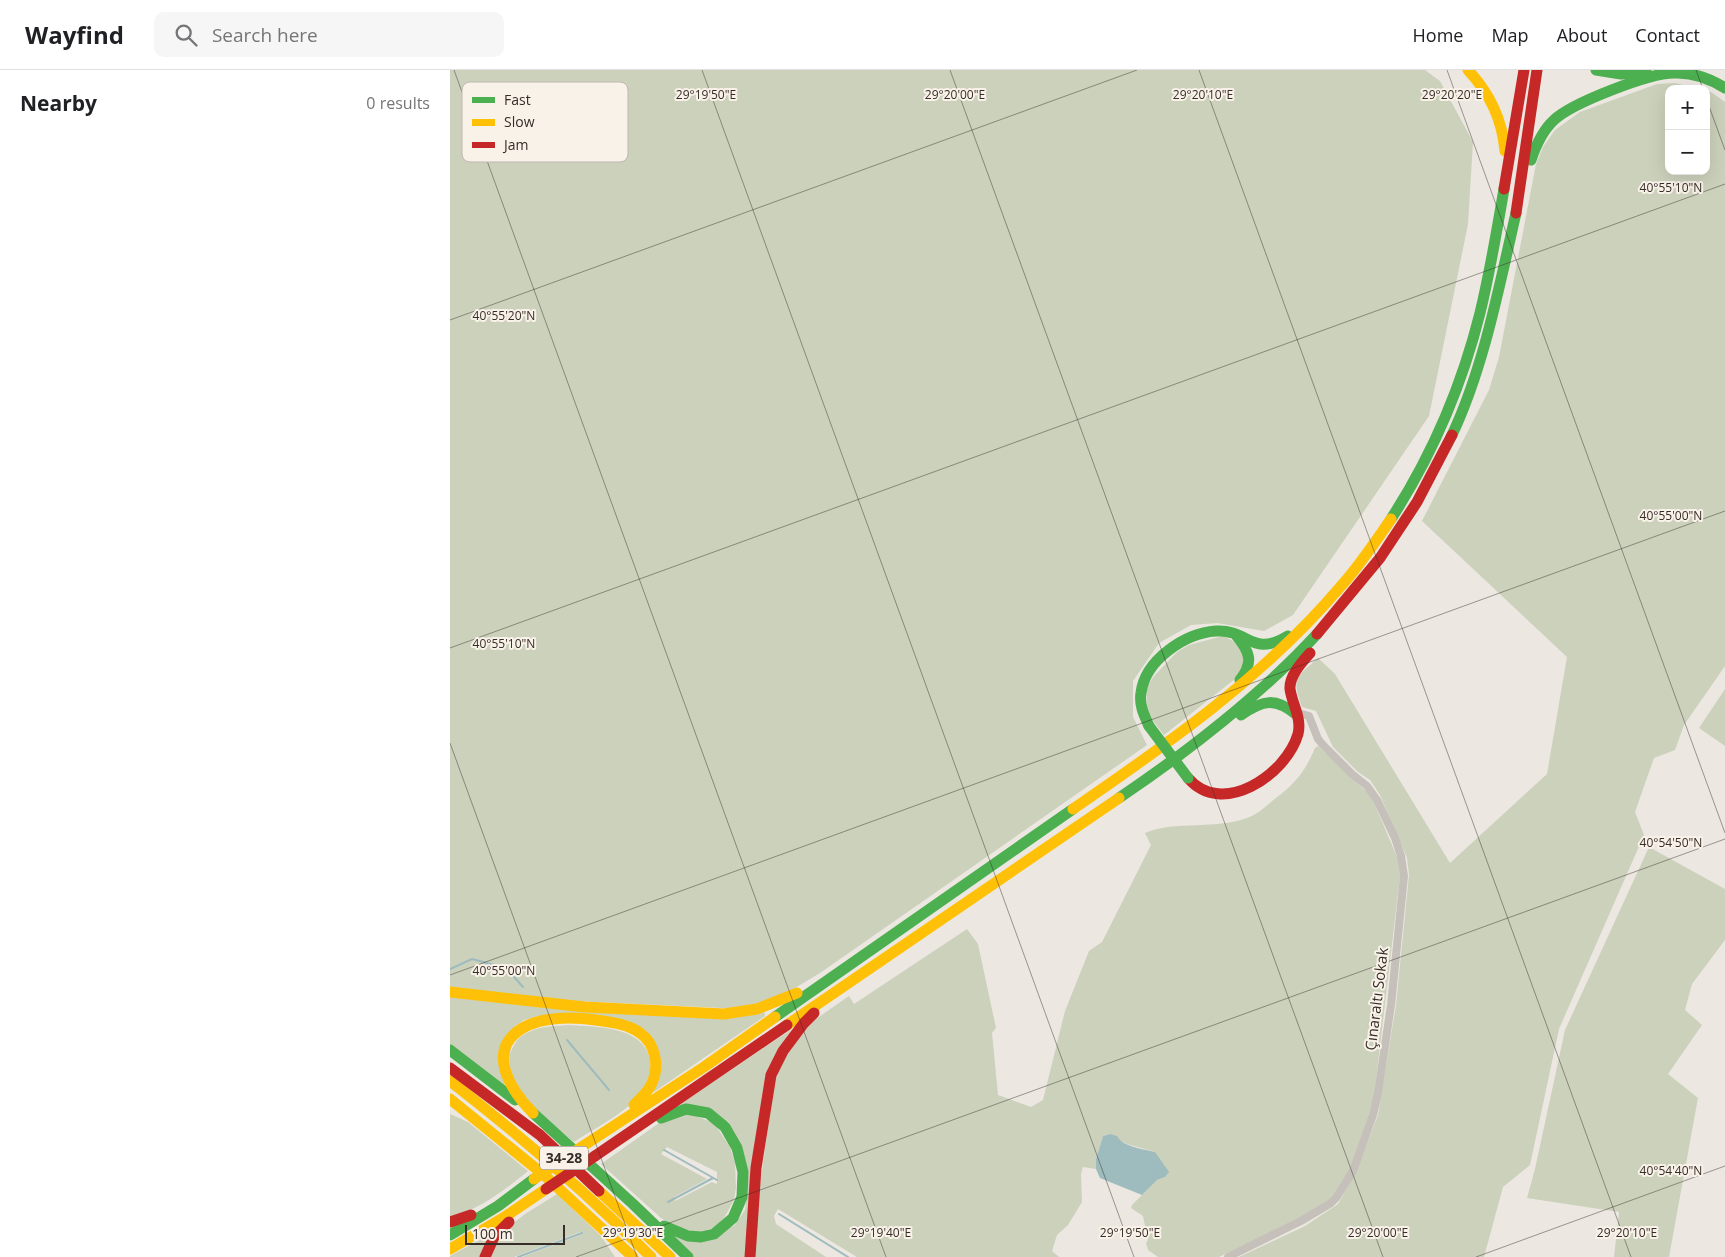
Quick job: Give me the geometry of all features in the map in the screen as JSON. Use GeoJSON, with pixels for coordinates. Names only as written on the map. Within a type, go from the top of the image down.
{"type":"FeatureCollection","features":[{"type":"Feature","properties":{"kind":"highway"},"geometry":{"type":"LineString","coordinates":[[1468,70],[1483,86],[1495,105],[1502,126],[1505,148],[1503,200]]}},
{"type":"Feature","properties":{"kind":"highway"},"geometry":{"type":"LineString","coordinates":[[450,1235],[498,1206],[534,1179],[859,959],[1136,766],[1202,718],[1267,662],[1315,617],[1364,557],[1405,498],[1428,454],[1447,411],[1478,320],[1503,200],[1524,70]]}},
{"type":"Feature","properties":{"kind":"highway"},"geometry":{"type":"LineString","coordinates":[[1519,201],[1538,70]]}},
{"type":"Feature","properties":{"kind":"highway"},"geometry":{"type":"LineString","coordinates":[[1596,70],[1608,74],[1628,74],[1646,70]]}},
{"type":"Feature","properties":{"kind":"highway"},"geometry":{"type":"LineString","coordinates":[[1315,617],[1282,641],[1272,645],[1261,646],[1234,633],[1223,630],[1202,634],[1179,643],[1160,659],[1144,679],[1140,693],[1142,713],[1149,726],[1188,778],[1200,789],[1212,793],[1232,792],[1256,784],[1279,765],[1290,750],[1298,732],[1299,722],[1290,688],[1293,676],[1380,558],[1416,502],[1453,433],[1473,380],[1496,302],[1519,201],[1538,140],[1549,124],[1575,104],[1667,73],[1678,72],[1701,76],[1725,88]]}},
{"type":"Feature","properties":{"kind":"highway"},"geometry":{"type":"LineString","coordinates":[[1164,767],[1234,712],[1294,659],[1380,558]]}},
{"type":"Feature","properties":{"kind":"highway"},"geometry":{"type":"LineString","coordinates":[[1202,718],[1241,679],[1249,667],[1247,651],[1234,633]]}},
{"type":"Feature","properties":{"kind":"highway"},"geometry":{"type":"LineString","coordinates":[[450,1249],[546,1189],[1164,767],[1260,704],[1279,703],[1296,715]]}},
{"type":"Feature","properties":{"kind":"highway"},"geometry":{"type":"LineString","coordinates":[[450,992],[625,1010],[731,1014],[781,1001],[859,959]]}},
{"type":"Feature","properties":{"kind":"highway"},"geometry":{"type":"LineString","coordinates":[[750,1257],[756,1168],[771,1075],[792,1038],[833,994]]}},
{"type":"Feature","properties":{"kind":"highway"},"geometry":{"type":"LineString","coordinates":[[606,1132],[650,1090],[658,1065],[651,1044],[637,1031],[605,1021],[583,1019],[552,1020],[529,1025],[513,1035],[505,1048],[504,1065],[509,1082],[517,1096],[646,1215],[688,1257]]}},
{"type":"Feature","properties":{"kind":"highway"},"geometry":{"type":"LineString","coordinates":[[450,1050],[540,1118]]}},
{"type":"Feature","properties":{"kind":"highway","name":"34-28"},"geometry":{"type":"LineString","coordinates":[[450,1068],[540,1135],[670,1257]]}},
{"type":"Feature","properties":{"kind":"highway","name":"34-28"},"geometry":{"type":"LineString","coordinates":[[450,1081],[586,1192],[651,1257]]}},
{"type":"Feature","properties":{"kind":"highway"},"geometry":{"type":"LineString","coordinates":[[450,1099],[488,1127],[633,1257]]}},
{"type":"Feature","properties":{"kind":"highway"},"geometry":{"type":"LineString","coordinates":[[450,1108],[488,1127]]}},
{"type":"Feature","properties":{"kind":"highway"},"geometry":{"type":"LineString","coordinates":[[613,1143],[676,1110],[689,1109],[698,1110],[717,1118],[731,1134],[736,1144],[742,1166],[743,1191],[741,1205],[729,1224],[710,1235],[685,1236],[678,1235],[646,1215]]}},
{"type":"Feature","properties":{"kind":"highway"},"geometry":{"type":"LineString","coordinates":[[485,1257],[492,1238],[499,1229],[522,1212],[546,1189]]}},
{"type":"Feature","properties":{"kind":"highway"},"geometry":{"type":"LineString","coordinates":[[450,1222],[498,1206]]}},
{"type":"Feature","properties":{"kind":"highway"},"geometry":{"type":"LineString","coordinates":[[598,1224],[614,1246],[619,1257]]}},
{"type":"Feature","properties":{"kind":"street","name":"Çınaraltı Sokak"},"geometry":{"type":"LineString","coordinates":[[1228,1257],[1301,1221],[1331,1203],[1341,1191],[1353,1170],[1373,1115],[1391,1005],[1404,876],[1401,856],[1387,819],[1373,793],[1318,739],[1309,716],[1296,715]]}},
{"type":"Feature","properties":{"kind":"green space"},"geometry":{"type":"Polygon","coordinates":[[[450,70],[1425,70],[1440,81],[1473,142],[1468,224],[1429,416],[1293,615],[1264,631],[1217,623],[1191,625],[1159,643],[1133,681],[1133,717],[1147,745],[820,973],[785,994],[765,1003],[723,1010],[581,1003],[450,988],[450,70]]]}},
{"type":"Feature","properties":{"kind":"green space"},"geometry":{"type":"Polygon","coordinates":[[[1675,83],[1683,85],[1665,85],[1665,175],[1710,175],[1710,92],[1725,102],[1725,666],[1684,725],[1675,750],[1654,758],[1635,812],[1644,835],[1559,1029],[1530,1165],[1503,1187],[1484,1257],[1239,1257],[1305,1226],[1338,1204],[1355,1174],[1378,1115],[1396,1005],[1409,875],[1407,858],[1380,795],[1370,780],[1358,772],[1333,747],[1316,711],[1302,707],[1296,684],[1300,674],[1318,658],[1335,674],[1450,863],[1547,774],[1567,657],[1422,521],[1489,390],[1499,357],[1536,164],[1543,147],[1555,130],[1580,112],[1657,84],[1675,83]]]}},
{"type":"Feature","properties":{"kind":"green space"},"geometry":{"type":"Polygon","coordinates":[[[1225,637],[1239,644],[1245,660],[1240,675],[1164,735],[1147,713],[1147,686],[1177,652],[1189,645],[1225,637]]]}},
{"type":"Feature","properties":{"kind":"green space"},"geometry":{"type":"Polygon","coordinates":[[[1725,689],[1725,746],[1699,728],[1725,689]]]}},
{"type":"Feature","properties":{"kind":"green space"},"geometry":{"type":"Polygon","coordinates":[[[1318,746],[1371,796],[1398,859],[1400,876],[1375,1089],[1370,1114],[1350,1171],[1332,1198],[1297,1220],[1219,1257],[1158,1257],[1148,1250],[1143,1216],[1131,1208],[1157,1180],[1165,1177],[1155,1152],[1127,1144],[1109,1134],[1103,1136],[1096,1159],[1096,1169],[1083,1167],[1081,1174],[1082,1202],[1068,1225],[1057,1235],[1052,1251],[1059,1257],[857,1257],[778,1209],[774,1216],[776,1224],[826,1257],[755,1257],[757,1206],[775,1079],[784,1056],[813,1021],[849,996],[854,1004],[967,929],[978,944],[996,1028],[992,1033],[998,1095],[1031,1107],[1043,1100],[1065,1011],[1089,951],[1102,942],[1151,845],[1145,833],[1170,827],[1222,824],[1251,817],[1266,807],[1294,782],[1304,770],[1315,748],[1318,746]]]}},
{"type":"Feature","properties":{"kind":"green space"},"geometry":{"type":"Polygon","coordinates":[[[1649,847],[1725,889],[1725,940],[1692,984],[1685,1010],[1702,1025],[1668,1074],[1698,1098],[1669,1257],[1614,1257],[1619,1212],[1527,1198],[1565,1030],[1649,847]]]}},
{"type":"Feature","properties":{"kind":"green space"},"geometry":{"type":"Polygon","coordinates":[[[450,995],[764,1010],[765,1016],[654,1092],[646,1031],[538,1016],[524,1020],[515,1026],[504,1086],[450,1045],[450,995]]]}},
{"type":"Feature","properties":{"kind":"green space"},"geometry":{"type":"Polygon","coordinates":[[[569,1025],[617,1030],[639,1040],[646,1049],[651,1067],[647,1081],[637,1098],[615,1116],[574,1142],[527,1100],[511,1073],[509,1059],[514,1045],[526,1033],[550,1026],[569,1025]]]}},
{"type":"Feature","properties":{"kind":"green space"},"geometry":{"type":"Polygon","coordinates":[[[792,1029],[777,1051],[746,1257],[693,1257],[674,1236],[734,1226],[745,1210],[748,1191],[729,1122],[679,1105],[792,1029]]]}},
{"type":"Feature","properties":{"kind":"green space"},"geometry":{"type":"Polygon","coordinates":[[[688,1113],[714,1123],[730,1147],[735,1163],[736,1187],[734,1200],[724,1218],[713,1228],[699,1232],[681,1230],[661,1218],[601,1164],[662,1121],[688,1113]],[[667,1147],[661,1154],[707,1179],[674,1197],[675,1201],[712,1182],[717,1184],[717,1172],[667,1147]]]}},
{"type":"Feature","properties":{"kind":"green space"},"geometry":{"type":"Polygon","coordinates":[[[450,1114],[468,1122],[528,1171],[491,1199],[450,1218],[450,1114]]]}},
{"type":"Feature","properties":{"kind":"green space"},"geometry":{"type":"Polygon","coordinates":[[[557,1194],[601,1236],[615,1257],[522,1257],[583,1234],[580,1232],[514,1257],[488,1257],[502,1232],[525,1214],[557,1194]]]}},
{"type":"Feature","properties":{"kind":"green space"},"geometry":{"type":"Polygon","coordinates":[[[489,1235],[480,1257],[450,1257],[450,1256],[489,1235]]]}},
{"type":"Feature","properties":{"kind":"water"},"geometry":{"type":"Polygon","coordinates":[[[1110,1134],[1117,1136],[1128,1145],[1155,1152],[1169,1172],[1165,1177],[1157,1180],[1142,1195],[1100,1178],[1096,1169],[1096,1159],[1103,1136],[1110,1134]]]}},
{"type":"Feature","properties":{"kind":"waterway"},"geometry":{"type":"LineString","coordinates":[[450,969],[472,959],[506,968],[523,987]]}},
{"type":"Feature","properties":{"kind":"waterway"},"geometry":{"type":"LineString","coordinates":[[567,1040],[609,1090]]}},
{"type":"Feature","properties":{"kind":"waterway"},"geometry":{"type":"LineString","coordinates":[[664,1150],[717,1180]]}},
{"type":"Feature","properties":{"kind":"waterway"},"geometry":{"type":"LineString","coordinates":[[668,1202],[713,1178]]}},
{"type":"Feature","properties":{"kind":"waterway"},"geometry":{"type":"LineString","coordinates":[[779,1214],[848,1257]]}},
{"type":"Feature","properties":{"kind":"waterway"},"geometry":{"type":"LineString","coordinates":[[518,1257],[582,1233]]}},
{"type":"Feature","properties":{"kind":"traffic: fast"},"geometry":{"type":"LineString","coordinates":[[1596,70],[1621,74],[1646,70]]}},
{"type":"Feature","properties":{"kind":"traffic: fast"},"geometry":{"type":"LineString","coordinates":[[1531,160],[1540,138],[1554,120],[1577,105],[1611,90],[1647,78],[1674,73],[1701,76],[1725,88]]}},
{"type":"Feature","properties":{"kind":"traffic: fast"},"geometry":{"type":"LineString","coordinates":[[1391,519],[1432,446],[1464,367],[1484,298],[1504,189]]}},
{"type":"Feature","properties":{"kind":"traffic: fast"},"geometry":{"type":"LineString","coordinates":[[1452,435],[1482,354],[1516,213]]}},
{"type":"Feature","properties":{"kind":"traffic: fast"},"geometry":{"type":"LineString","coordinates":[[1149,726],[1142,710],[1141,693],[1144,681],[1150,670],[1168,650],[1192,637],[1216,631],[1236,634],[1258,644],[1276,642],[1288,636]]}},
{"type":"Feature","properties":{"kind":"traffic: fast"},"geometry":{"type":"LineString","coordinates":[[1119,798],[1223,722],[1272,679],[1317,634]]}},
{"type":"Feature","properties":{"kind":"traffic: fast"},"geometry":{"type":"LineString","coordinates":[[1236,635],[1249,657],[1247,668],[1240,680]]}},
{"type":"Feature","properties":{"kind":"traffic: fast"},"geometry":{"type":"LineString","coordinates":[[1241,715],[1256,706],[1269,703],[1282,705],[1297,715]]}},
{"type":"Feature","properties":{"kind":"traffic: fast"},"geometry":{"type":"LineString","coordinates":[[1149,726],[1188,778]]}},
{"type":"Feature","properties":{"kind":"traffic: fast"},"geometry":{"type":"LineString","coordinates":[[775,1017],[1073,809]]}},
{"type":"Feature","properties":{"kind":"traffic: fast"},"geometry":{"type":"LineString","coordinates":[[450,1050],[515,1100]]}},
{"type":"Feature","properties":{"kind":"traffic: fast"},"geometry":{"type":"LineString","coordinates":[[661,1118],[686,1109],[708,1113],[725,1127],[737,1148],[743,1172],[742,1197],[733,1218],[714,1234],[701,1237],[688,1236],[664,1226]]}},
{"type":"Feature","properties":{"kind":"traffic: fast"},"geometry":{"type":"LineString","coordinates":[[533,1113],[688,1257]]}},
{"type":"Feature","properties":{"kind":"traffic: fast"},"geometry":{"type":"LineString","coordinates":[[450,1235],[498,1206],[534,1179]]}},
{"type":"Feature","properties":{"kind":"traffic: slow"},"geometry":{"type":"LineString","coordinates":[[1468,70],[1483,88],[1494,108],[1501,128],[1505,151]]}},
{"type":"Feature","properties":{"kind":"traffic: slow"},"geometry":{"type":"LineString","coordinates":[[1073,809],[1180,733],[1281,650],[1312,619],[1348,578],[1391,519]]}},
{"type":"Feature","properties":{"kind":"traffic: slow"},"geometry":{"type":"LineString","coordinates":[[787,1025],[1119,798]]}},
{"type":"Feature","properties":{"kind":"traffic: slow"},"geometry":{"type":"LineString","coordinates":[[450,992],[585,1007],[724,1014],[757,1009],[797,993]]}},
{"type":"Feature","properties":{"kind":"traffic: slow"},"geometry":{"type":"LineString","coordinates":[[583,1146],[704,1067],[775,1017]]}},
{"type":"Feature","properties":{"kind":"traffic: slow"},"geometry":{"type":"LineString","coordinates":[[533,1113],[510,1083],[503,1060],[505,1049],[510,1038],[521,1029],[538,1022],[558,1018],[587,1019],[619,1024],[630,1027],[640,1033],[650,1043],[656,1064],[654,1078],[649,1088],[634,1105]]}},
{"type":"Feature","properties":{"kind":"traffic: slow"},"geometry":{"type":"LineString","coordinates":[[450,1081],[554,1166],[651,1257]]}},
{"type":"Feature","properties":{"kind":"traffic: slow"},"geometry":{"type":"LineString","coordinates":[[450,1099],[544,1175],[633,1257]]}},
{"type":"Feature","properties":{"kind":"traffic: slow"},"geometry":{"type":"LineString","coordinates":[[534,1179],[583,1146]]}},
{"type":"Feature","properties":{"kind":"traffic: slow"},"geometry":{"type":"LineString","coordinates":[[450,1249],[503,1218],[546,1189]]}},
{"type":"Feature","properties":{"kind":"traffic: slow"},"geometry":{"type":"LineString","coordinates":[[599,1191],[670,1257]]}},
{"type":"Feature","properties":{"kind":"traffic: jam"},"geometry":{"type":"LineString","coordinates":[[1504,189],[1524,70]]}},
{"type":"Feature","properties":{"kind":"traffic: jam"},"geometry":{"type":"LineString","coordinates":[[1516,213],[1537,70]]}},
{"type":"Feature","properties":{"kind":"traffic: jam"},"geometry":{"type":"LineString","coordinates":[[1317,634],[1380,558],[1417,502],[1452,435]]}},
{"type":"Feature","properties":{"kind":"traffic: jam"},"geometry":{"type":"LineString","coordinates":[[1188,778],[1202,789],[1218,794],[1235,792],[1251,786],[1281,764],[1291,749],[1299,728],[1290,684],[1297,670],[1310,653]]}},
{"type":"Feature","properties":{"kind":"traffic: jam"},"geometry":{"type":"LineString","coordinates":[[750,1257],[756,1168],[771,1075],[783,1051],[814,1013]]}},
{"type":"Feature","properties":{"kind":"traffic: jam"},"geometry":{"type":"LineString","coordinates":[[595,1156],[787,1025]]}},
{"type":"Feature","properties":{"kind":"traffic: jam"},"geometry":{"type":"LineString","coordinates":[[450,1068],[540,1135],[599,1191]]}},
{"type":"Feature","properties":{"kind":"traffic: jam"},"geometry":{"type":"LineString","coordinates":[[546,1189],[595,1156]]}},
{"type":"Feature","properties":{"kind":"traffic: jam"},"geometry":{"type":"LineString","coordinates":[[450,1222],[471,1215]]}},
{"type":"Feature","properties":{"kind":"traffic: jam"},"geometry":{"type":"LineString","coordinates":[[485,1257],[494,1237],[509,1222]]}}]}
